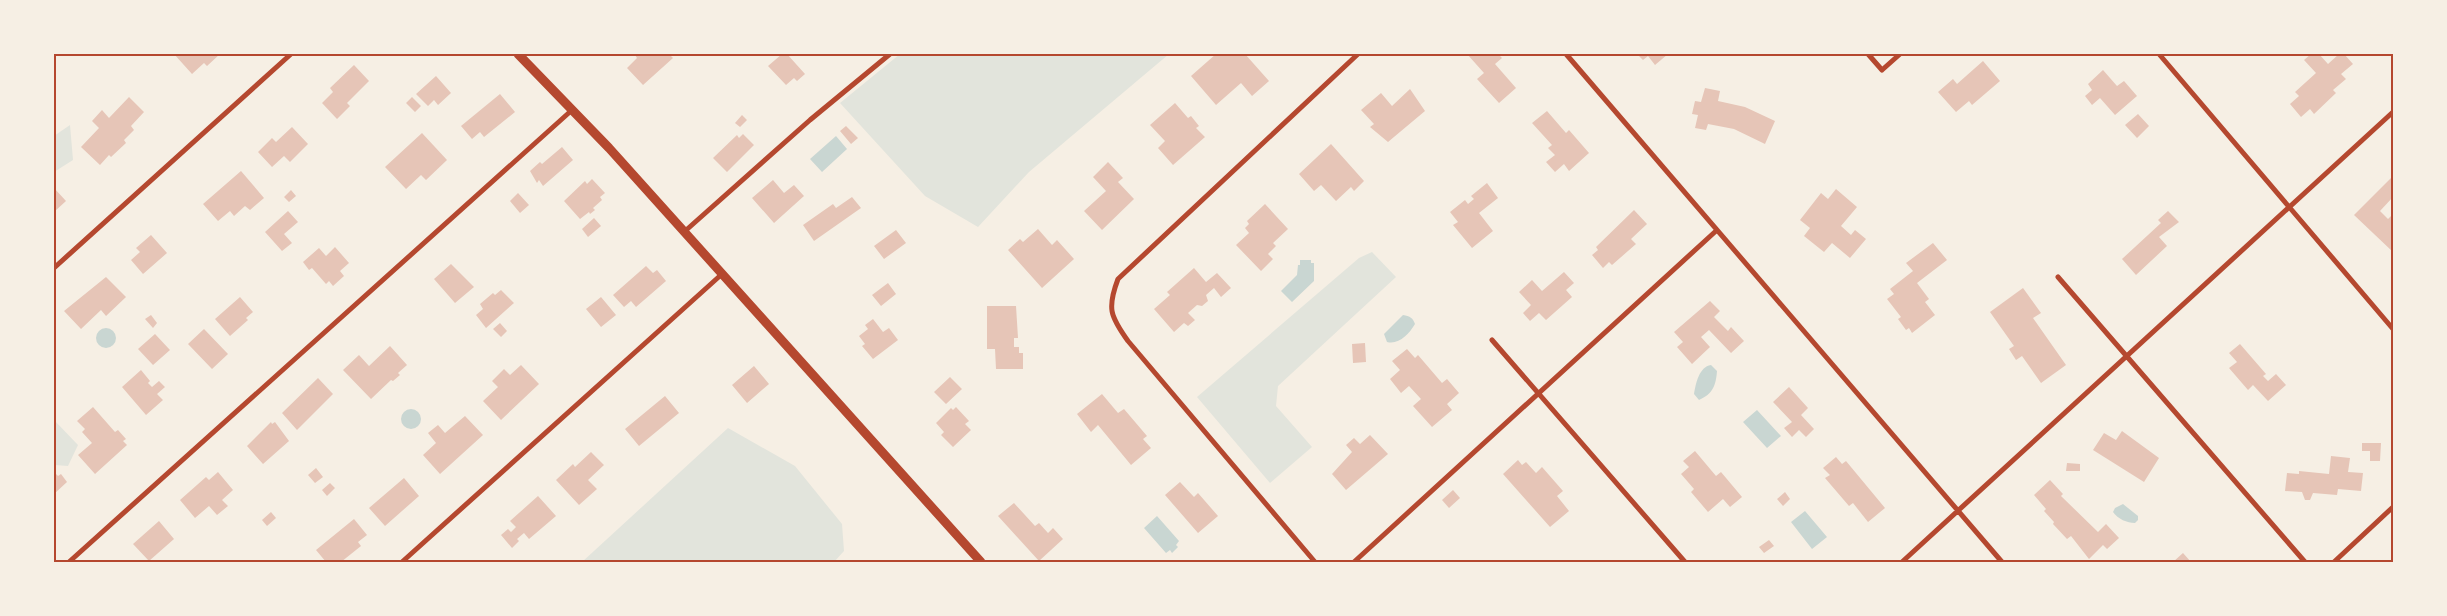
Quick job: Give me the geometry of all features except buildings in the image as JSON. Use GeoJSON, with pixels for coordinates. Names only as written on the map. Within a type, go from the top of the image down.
{"type":"FeatureCollection","features":[{"type":"Feature","properties":{"kind":"street"},"geometry":{"type":"LineString","coordinates":[[54,268],[291,54]]}},
{"type":"Feature","properties":{"kind":"street"},"geometry":{"type":"LineString","coordinates":[[518,54],[684,232],[981,562]]}},
{"type":"Feature","properties":{"kind":"street"},"geometry":{"type":"LineString","coordinates":[[684,232],[810,120],[890,54]]}},
{"type":"Feature","properties":{"kind":"street"},"geometry":{"type":"LineString","coordinates":[[1314,562],[1128,341],[1115,323],[1110,300],[1118,279],[1358,54]]}},
{"type":"Feature","properties":{"kind":"street"},"geometry":{"type":"LineString","coordinates":[[1566,54],[2002,562]]}},
{"type":"Feature","properties":{"kind":"street"},"geometry":{"type":"LineString","coordinates":[[1868,54],[1882,70],[1900,54]]}},
{"type":"Feature","properties":{"kind":"street"},"geometry":{"type":"LineString","coordinates":[[2159,54],[2393,328]]}},
{"type":"Feature","properties":{"kind":"street"},"geometry":{"type":"LineString","coordinates":[[69,562],[441,225],[572,110]]}},
{"type":"Feature","properties":{"kind":"street"},"geometry":{"type":"LineString","coordinates":[[1902,562],[2128,358],[2393,112]]}},
{"type":"Feature","properties":{"kind":"street"},"geometry":{"type":"LineString","coordinates":[[1354,562],[1717,230]]}},
{"type":"Feature","properties":{"kind":"street"},"geometry":{"type":"LineString","coordinates":[[402,562],[722,274]]}},
{"type":"Feature","properties":{"kind":"street"},"geometry":{"type":"LineString","coordinates":[[2058,277],[2304,562]]}},
{"type":"Feature","properties":{"kind":"street"},"geometry":{"type":"LineString","coordinates":[[1492,340],[1684,562]]}},
{"type":"Feature","properties":{"kind":"street"},"geometry":{"type":"LineString","coordinates":[[2334,562],[2393,507]]}},
{"type":"Feature","properties":{"kind":"shaded area"},"geometry":{"type":"Polygon","coordinates":[[[900,54],[1169,54],[1029,172],[978,227],[925,196],[840,103],[900,54]]]}},
{"type":"Feature","properties":{"kind":"shaded area"},"geometry":{"type":"Polygon","coordinates":[[[70,125],[73,160],[54,172],[54,136],[70,125]]]}},
{"type":"Feature","properties":{"kind":"shaded area"},"geometry":{"type":"Polygon","coordinates":[[[836,136],[847,149],[822,172],[810,159],[836,136]]]}},
{"type":"Feature","properties":{"kind":"shaded area"},"geometry":{"type":"Polygon","coordinates":[[[1372,252],[1396,277],[1278,386],[1276,406],[1312,447],[1270,483],[1197,397],[1359,258],[1372,252]]]}},
{"type":"Feature","properties":{"kind":"shaded area"},"geometry":{"type":"Polygon","coordinates":[[[1300,260],[1311,260],[1311,263],[1314,263],[1314,281],[1292,302],[1281,291],[1297,275],[1300,260]]]}},
{"type":"Feature","properties":{"kind":"shaded area"},"geometry":{"type":"Polygon","coordinates":[[[1403,315],[1411,318],[1415,324],[1407,335],[1400,340],[1387,342],[1384,334],[1403,315]]]}},
{"type":"Feature","properties":{"kind":"shaded area"},"geometry":{"type":"Polygon","coordinates":[[[106,328],[113,331],[116,338],[113,345],[106,348],[99,345],[96,338],[99,331],[106,328]]]}},
{"type":"Feature","properties":{"kind":"shaded area"},"geometry":{"type":"Polygon","coordinates":[[[1711,365],[1717,371],[1715,385],[1708,395],[1699,400],[1694,394],[1697,381],[1701,372],[1711,365]]]}},
{"type":"Feature","properties":{"kind":"shaded area"},"geometry":{"type":"Polygon","coordinates":[[[407,409],[415,409],[421,415],[421,423],[415,429],[407,429],[401,423],[401,415],[407,409]]]}},
{"type":"Feature","properties":{"kind":"shaded area"},"geometry":{"type":"Polygon","coordinates":[[[1757,410],[1781,436],[1767,448],[1743,422],[1757,410]]]}},
{"type":"Feature","properties":{"kind":"shaded area"},"geometry":{"type":"Polygon","coordinates":[[[54,420],[78,445],[68,466],[55,465],[54,463],[54,420]]]}},
{"type":"Feature","properties":{"kind":"shaded area"},"geometry":{"type":"Polygon","coordinates":[[[728,428],[795,466],[842,524],[844,551],[834,562],[582,562],[728,428]]]}},
{"type":"Feature","properties":{"kind":"shaded area"},"geometry":{"type":"Polygon","coordinates":[[[2123,504],[2138,516],[2138,520],[2135,523],[2117,517],[2113,512],[2115,508],[2123,504]]]}},
{"type":"Feature","properties":{"kind":"shaded area"},"geometry":{"type":"Polygon","coordinates":[[[1805,511],[1827,537],[1812,549],[1791,522],[1805,511]]]}},
{"type":"Feature","properties":{"kind":"shaded area"},"geometry":{"type":"Polygon","coordinates":[[[1157,516],[1179,541],[1176,545],[1178,547],[1172,553],[1170,550],[1166,553],[1144,528],[1157,516]]]}}]}
